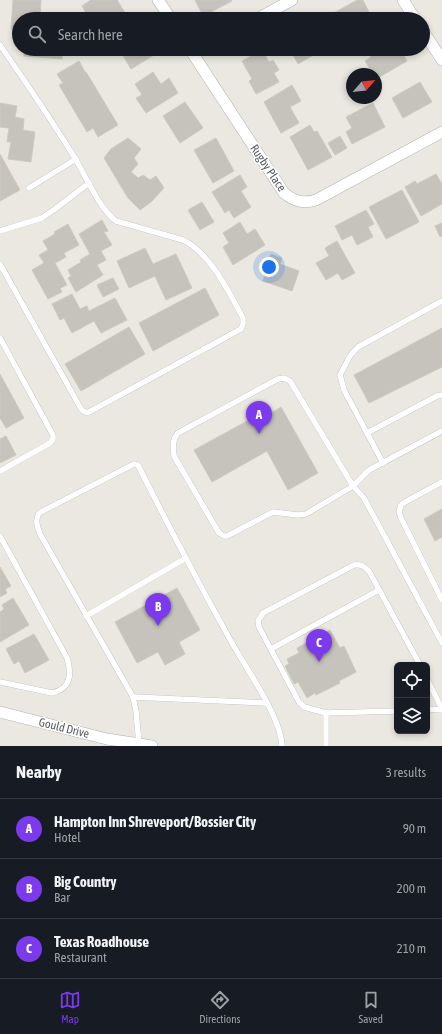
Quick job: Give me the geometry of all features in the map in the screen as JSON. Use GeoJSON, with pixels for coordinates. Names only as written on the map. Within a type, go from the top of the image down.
{"type":"FeatureCollection","features":[{"type":"Feature","properties":{"kind":"street"},"geometry":{"type":"LineString","coordinates":[[158,0],[166,12]]}},
{"type":"Feature","properties":{"kind":"street"},"geometry":{"type":"LineString","coordinates":[[270,12],[292,0]]}},
{"type":"Feature","properties":{"kind":"street"},"geometry":{"type":"LineString","coordinates":[[403,0],[411,12]]}},
{"type":"Feature","properties":{"kind":"street"},"geometry":{"type":"LineString","coordinates":[[430,42],[442,60]]}},
{"type":"Feature","properties":{"kind":"street","name":"Rugby Place"},"geometry":{"type":"LineString","coordinates":[[198,56],[284,193],[302,203],[316,200],[442,132]]}},
{"type":"Feature","properties":{"kind":"street","name":"Gould Drive"},"geometry":{"type":"LineString","coordinates":[[0,712],[107,739],[152,746]]}},
{"type":"Feature","properties":{"kind":"lane"},"geometry":{"type":"LineString","coordinates":[[0,45],[76,159],[101,204],[111,217],[116,221],[183,240],[193,245],[219,277],[243,318],[243,324],[241,329],[86,413],[82,411],[0,264]]}},
{"type":"Feature","properties":{"kind":"lane"},"geometry":{"type":"LineString","coordinates":[[29,188],[76,159]]}},
{"type":"Feature","properties":{"kind":"lane"},"geometry":{"type":"LineString","coordinates":[[0,230],[42,218],[89,183]]}},
{"type":"Feature","properties":{"kind":"lane"},"geometry":{"type":"LineString","coordinates":[[383,463],[344,390],[340,375],[350,356],[358,347],[442,301]]}},
{"type":"Feature","properties":{"kind":"lane"},"geometry":{"type":"LineString","coordinates":[[0,338],[53,439],[42,448],[0,471]]}},
{"type":"Feature","properties":{"kind":"lane"},"geometry":{"type":"LineString","coordinates":[[442,431],[369,470],[353,486],[306,514],[298,515],[273,512],[227,536],[219,533],[174,456],[174,441],[178,433],[278,379],[284,378],[290,381],[353,486],[364,498],[442,643]]}},
{"type":"Feature","properties":{"kind":"lane"},"geometry":{"type":"LineString","coordinates":[[367,433],[437,396],[442,395]]}},
{"type":"Feature","properties":{"kind":"lane"},"geometry":{"type":"LineString","coordinates":[[139,744],[136,711],[133,697],[40,534],[36,524],[39,513],[134,464],[138,465],[232,644],[266,703],[279,728],[282,737],[282,746]]}},
{"type":"Feature","properties":{"kind":"lane"},"geometry":{"type":"LineString","coordinates":[[442,482],[400,505],[399,512],[442,600]]}},
{"type":"Feature","properties":{"kind":"lane"},"geometry":{"type":"LineString","coordinates":[[0,536],[67,658],[70,669],[65,687],[52,693],[0,682]]}},
{"type":"Feature","properties":{"kind":"lane"},"geometry":{"type":"LineString","coordinates":[[86,616],[186,558]]}},
{"type":"Feature","properties":{"kind":"lane"},"geometry":{"type":"LineString","coordinates":[[394,710],[326,713],[304,706],[299,702],[259,627],[258,621],[263,613],[354,565],[359,564],[364,566],[369,571],[418,662]]}},
{"type":"Feature","properties":{"kind":"lane"},"geometry":{"type":"LineString","coordinates":[[271,650],[379,590]]}},
{"type":"Feature","properties":{"kind":"lane"},"geometry":{"type":"LineString","coordinates":[[430,685],[442,709],[430,709]]}},
{"type":"Feature","properties":{"kind":"lane"},"geometry":{"type":"LineString","coordinates":[[133,697],[266,703]]}},
{"type":"Feature","properties":{"kind":"lane"},"geometry":{"type":"LineString","coordinates":[[326,713],[326,746]]}},
{"type":"Feature","properties":{"kind":"building"},"geometry":{"type":"Polygon","coordinates":[[[13,0],[41,0],[40,12],[12,12],[13,0]]]}},
{"type":"Feature","properties":{"kind":"building"},"geometry":{"type":"Polygon","coordinates":[[[91,0],[117,0],[124,12],[86,12],[82,6],[91,0]]]}},
{"type":"Feature","properties":{"kind":"building"},"geometry":{"type":"Polygon","coordinates":[[[195,0],[232,1],[211,12],[201,12],[195,0]]]}},
{"type":"Feature","properties":{"kind":"building"},"geometry":{"type":"Polygon","coordinates":[[[357,0],[363,0],[369,12],[336,12],[357,0]]]}},
{"type":"Feature","properties":{"kind":"building"},"geometry":{"type":"Polygon","coordinates":[[[24,56],[62,56],[62,59],[24,56]]]}},
{"type":"Feature","properties":{"kind":"building"},"geometry":{"type":"Polygon","coordinates":[[[123,56],[152,56],[131,69],[123,56]]]}},
{"type":"Feature","properties":{"kind":"building"},"geometry":{"type":"Polygon","coordinates":[[[251,56],[266,56],[269,62],[273,60],[279,70],[274,73],[279,82],[256,94],[249,81],[252,79],[242,61],[251,56]]]}},
{"type":"Feature","properties":{"kind":"building"},"geometry":{"type":"Polygon","coordinates":[[[294,56],[312,56],[298,64],[294,56]]]}},
{"type":"Feature","properties":{"kind":"building"},"geometry":{"type":"Polygon","coordinates":[[[370,56],[404,56],[407,61],[382,76],[382,68],[369,68],[365,61],[370,56]]]}},
{"type":"Feature","properties":{"kind":"building"},"geometry":{"type":"Polygon","coordinates":[[[79,61],[118,125],[98,137],[93,128],[87,132],[59,85],[63,83],[57,74],[79,61]]]}},
{"type":"Feature","properties":{"kind":"building"},"geometry":{"type":"Polygon","coordinates":[[[153,72],[161,84],[169,78],[178,93],[146,113],[136,98],[142,95],[135,84],[153,72]]]}},
{"type":"Feature","properties":{"kind":"building"},"geometry":{"type":"Polygon","coordinates":[[[420,82],[432,102],[403,118],[392,98],[420,82]]]}},
{"type":"Feature","properties":{"kind":"building"},"geometry":{"type":"Polygon","coordinates":[[[292,85],[301,101],[290,107],[299,123],[281,133],[264,102],[292,85]]]}},
{"type":"Feature","properties":{"kind":"building"},"geometry":{"type":"Polygon","coordinates":[[[185,102],[203,128],[180,143],[163,116],[185,102]]]}},
{"type":"Feature","properties":{"kind":"building"},"geometry":{"type":"Polygon","coordinates":[[[0,103],[17,106],[15,117],[24,119],[23,130],[35,132],[31,162],[8,159],[11,142],[7,142],[9,128],[0,127],[0,103]]]}},
{"type":"Feature","properties":{"kind":"building"},"geometry":{"type":"Polygon","coordinates":[[[374,104],[385,127],[352,144],[346,132],[352,128],[346,117],[374,104]]]}},
{"type":"Feature","properties":{"kind":"building"},"geometry":{"type":"Polygon","coordinates":[[[310,125],[314,132],[317,131],[332,157],[308,170],[290,137],[310,125]]]}},
{"type":"Feature","properties":{"kind":"building"},"geometry":{"type":"Polygon","coordinates":[[[340,136],[347,148],[335,155],[328,143],[340,136]]]}},
{"type":"Feature","properties":{"kind":"building"},"geometry":{"type":"Polygon","coordinates":[[[128,138],[141,149],[134,158],[138,164],[131,172],[138,178],[143,175],[150,180],[156,176],[164,188],[151,202],[140,210],[128,198],[104,158],[111,149],[128,138]]]}},
{"type":"Feature","properties":{"kind":"building"},"geometry":{"type":"Polygon","coordinates":[[[216,138],[234,171],[213,183],[194,150],[216,138]]]}},
{"type":"Feature","properties":{"kind":"building"},"geometry":{"type":"Polygon","coordinates":[[[0,154],[20,190],[0,201],[0,154]]]}},
{"type":"Feature","properties":{"kind":"building"},"geometry":{"type":"Polygon","coordinates":[[[436,174],[442,184],[442,204],[421,216],[405,187],[415,181],[417,184],[436,174]]]}},
{"type":"Feature","properties":{"kind":"building"},"geometry":{"type":"Polygon","coordinates":[[[240,175],[247,187],[241,191],[251,207],[234,218],[229,210],[225,213],[212,192],[240,175]]]}},
{"type":"Feature","properties":{"kind":"building"},"geometry":{"type":"Polygon","coordinates":[[[402,190],[419,222],[386,239],[369,207],[402,190]]]}},
{"type":"Feature","properties":{"kind":"building"},"geometry":{"type":"Polygon","coordinates":[[[202,202],[214,222],[200,230],[188,210],[202,202]]]}},
{"type":"Feature","properties":{"kind":"building"},"geometry":{"type":"Polygon","coordinates":[[[366,210],[374,224],[368,227],[373,237],[357,245],[352,235],[342,240],[335,226],[366,210]]]}},
{"type":"Feature","properties":{"kind":"building"},"geometry":{"type":"Polygon","coordinates":[[[102,220],[108,231],[104,232],[112,245],[101,251],[106,260],[97,265],[103,275],[76,292],[68,278],[71,276],[68,270],[90,254],[79,234],[102,220]]]}},
{"type":"Feature","properties":{"kind":"building"},"geometry":{"type":"Polygon","coordinates":[[[240,222],[247,234],[255,229],[265,245],[233,265],[223,247],[229,243],[223,233],[240,222]]]}},
{"type":"Feature","properties":{"kind":"building"},"geometry":{"type":"Polygon","coordinates":[[[442,223],[442,236],[440,237],[435,226],[442,223]]]}},
{"type":"Feature","properties":{"kind":"building"},"geometry":{"type":"Polygon","coordinates":[[[68,224],[79,245],[64,253],[66,257],[55,263],[67,285],[60,288],[62,292],[48,299],[32,270],[44,263],[39,255],[48,250],[43,241],[55,234],[54,232],[68,224]]]}},
{"type":"Feature","properties":{"kind":"building"},"geometry":{"type":"Polygon","coordinates":[[[337,241],[355,273],[342,280],[338,273],[326,280],[316,263],[329,256],[325,248],[337,241]]]}},
{"type":"Feature","properties":{"kind":"building"},"geometry":{"type":"Polygon","coordinates":[[[145,248],[153,264],[176,254],[192,288],[166,300],[155,276],[129,288],[117,261],[145,248]]]}},
{"type":"Feature","properties":{"kind":"building"},"geometry":{"type":"Polygon","coordinates":[[[271,254],[282,258],[280,264],[299,271],[292,291],[263,281],[271,254]]]}},
{"type":"Feature","properties":{"kind":"building"},"geometry":{"type":"Polygon","coordinates":[[[113,278],[119,289],[103,297],[97,285],[113,278]]]}},
{"type":"Feature","properties":{"kind":"building"},"geometry":{"type":"Polygon","coordinates":[[[205,288],[219,315],[153,351],[139,323],[205,288]]]}},
{"type":"Feature","properties":{"kind":"building"},"geometry":{"type":"Polygon","coordinates":[[[72,294],[80,309],[87,306],[89,311],[115,298],[127,320],[101,333],[94,321],[72,333],[64,318],[60,320],[52,304],[72,294]]]}},
{"type":"Feature","properties":{"kind":"building"},"geometry":{"type":"Polygon","coordinates":[[[129,327],[145,354],[81,391],[65,364],[129,327]]]}},
{"type":"Feature","properties":{"kind":"building"},"geometry":{"type":"Polygon","coordinates":[[[442,328],[442,367],[369,403],[354,375],[442,328]]]}},
{"type":"Feature","properties":{"kind":"building"},"geometry":{"type":"Polygon","coordinates":[[[0,374],[24,418],[6,428],[0,418],[0,374]]]}},
{"type":"Feature","properties":{"kind":"building"},"geometry":{"type":"Polygon","coordinates":[[[281,407],[318,473],[288,490],[267,451],[212,482],[194,450],[260,414],[262,419],[281,407]]]}},
{"type":"Feature","properties":{"kind":"building"},"geometry":{"type":"Polygon","coordinates":[[[6,436],[16,455],[0,463],[0,439],[6,436]]]}},
{"type":"Feature","properties":{"kind":"building"},"geometry":{"type":"Polygon","coordinates":[[[442,509],[442,537],[435,541],[424,519],[442,509]]]}},
{"type":"Feature","properties":{"kind":"building"},"geometry":{"type":"Polygon","coordinates":[[[0,567],[11,586],[5,589],[7,593],[0,597],[0,567]]]}},
{"type":"Feature","properties":{"kind":"building"},"geometry":{"type":"Polygon","coordinates":[[[177,588],[200,630],[179,642],[185,654],[165,665],[158,652],[137,663],[115,622],[177,588]]]}},
{"type":"Feature","properties":{"kind":"building"},"geometry":{"type":"Polygon","coordinates":[[[13,598],[29,625],[0,642],[0,612],[4,609],[2,605],[13,598]]]}},
{"type":"Feature","properties":{"kind":"building"},"geometry":{"type":"Polygon","coordinates":[[[330,630],[340,648],[344,646],[356,672],[339,681],[340,683],[316,695],[315,693],[307,698],[298,682],[294,684],[285,666],[289,664],[287,659],[299,653],[297,648],[330,630]]]}},
{"type":"Feature","properties":{"kind":"building"},"geometry":{"type":"Polygon","coordinates":[[[34,634],[49,660],[25,673],[19,661],[14,664],[6,649],[34,634]]]}},
{"type":"Feature","properties":{"kind":"place","name":"Hampton Inn Shreveport/Bossier City"},"geometry":{"type":"Point","coordinates":[259,434]}},
{"type":"Feature","properties":{"kind":"place","name":"Big Country"},"geometry":{"type":"Point","coordinates":[158,626]}},
{"type":"Feature","properties":{"kind":"place","name":"Texas Roadhouse"},"geometry":{"type":"Point","coordinates":[319,662]}}]}
